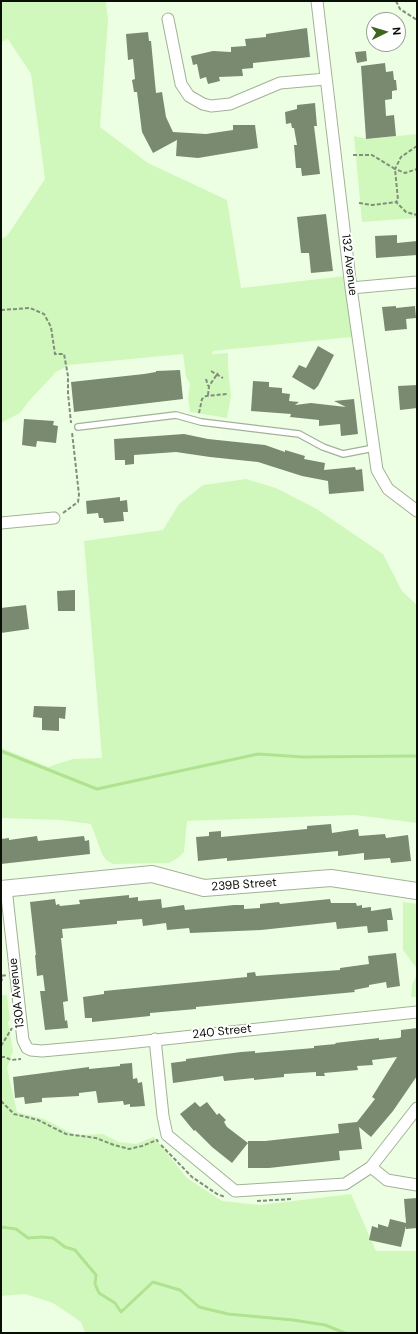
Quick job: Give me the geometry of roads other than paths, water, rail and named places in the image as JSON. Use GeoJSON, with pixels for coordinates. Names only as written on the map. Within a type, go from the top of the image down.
{"type":"FeatureCollection","features":[{"type":"Feature","properties":{"kind":"street","name":"132 Avenue"},"geometry":{"type":"LineString","coordinates":[[317,1],[352,288],[377,470],[388,489],[417,511]]}},
{"type":"Feature","properties":{"kind":"street"},"geometry":{"type":"LineString","coordinates":[[168,19],[178,76],[185,90],[195,101],[211,106],[230,104],[280,83],[326,79]]}},
{"type":"Feature","properties":{"kind":"street"},"geometry":{"type":"LineString","coordinates":[[352,288],[417,282]]}},
{"type":"Feature","properties":{"kind":"street"},"geometry":{"type":"LineString","coordinates":[[1,524],[54,518]]}},
{"type":"Feature","properties":{"kind":"street","name":"239B Street"},"geometry":{"type":"LineString","coordinates":[[3,889],[152,874],[204,888],[331,878],[417,891]]}},
{"type":"Feature","properties":{"kind":"street","name":"130A Avenue"},"geometry":{"type":"LineString","coordinates":[[3,889],[23,1040],[27,1048]]}},
{"type":"Feature","properties":{"kind":"street","name":"240 Street"},"geometry":{"type":"LineString","coordinates":[[27,1048],[35,1051],[42,1051],[417,1012]]}},
{"type":"Feature","properties":{"kind":"street"},"geometry":{"type":"LineString","coordinates":[[155,1039],[163,1116],[167,1135],[235,1191],[345,1184],[371,1167],[417,1108]]}},
{"type":"Feature","properties":{"kind":"street"},"geometry":{"type":"LineString","coordinates":[[371,1167],[387,1180],[417,1185]]}},
{"type":"Feature","properties":{"kind":"lane"},"geometry":{"type":"LineString","coordinates":[[78,427],[176,415],[197,421],[299,434],[324,447],[343,454],[374,448]]}},
{"type":"Feature","properties":{"kind":"waterway"},"geometry":{"type":"LineString","coordinates":[[1,751],[97,789],[258,754],[303,757],[417,756]]}},
{"type":"Feature","properties":{"kind":"waterway"},"geometry":{"type":"LineString","coordinates":[[1,1227],[16,1229],[28,1238],[53,1238],[65,1247],[75,1250],[96,1275],[95,1284],[99,1293],[115,1303],[121,1312],[153,1282],[180,1290],[199,1307],[228,1314],[293,1320],[325,1325],[345,1333]]}}]}
